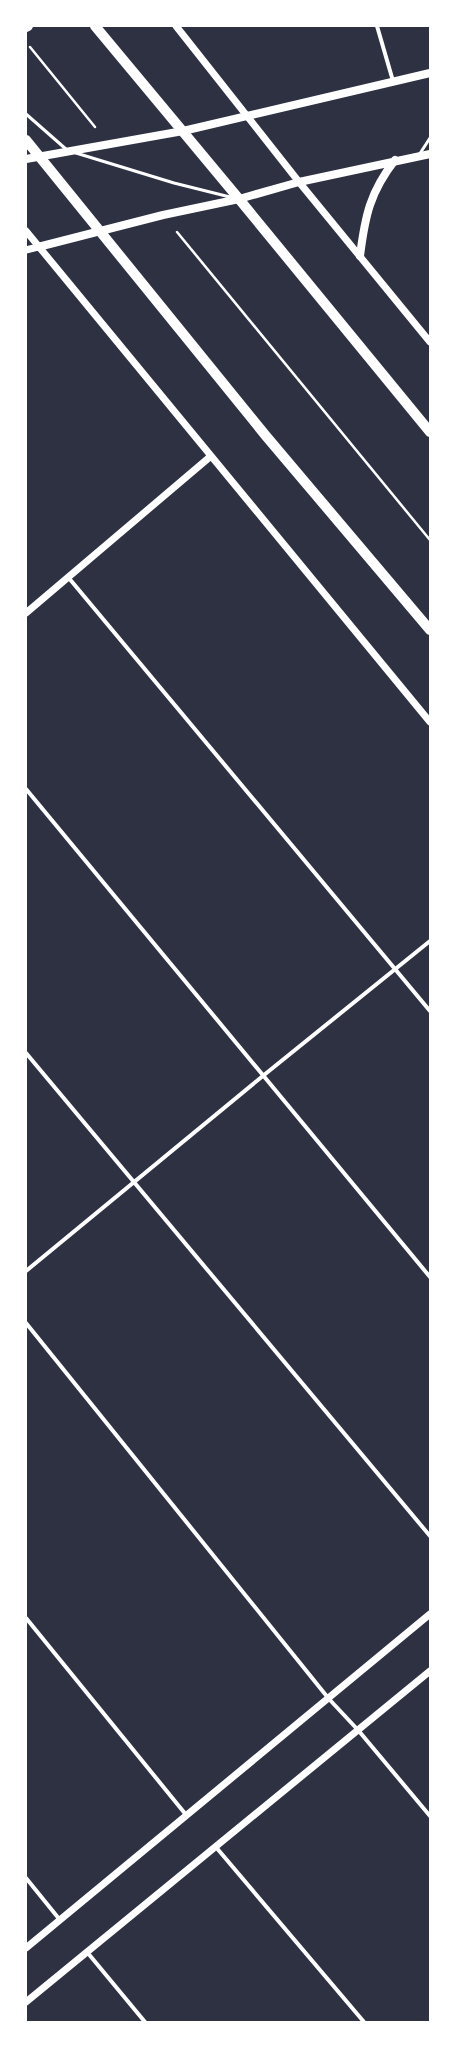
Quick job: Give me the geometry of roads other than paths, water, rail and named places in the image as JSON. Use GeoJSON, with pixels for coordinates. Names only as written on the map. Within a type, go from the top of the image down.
{"type":"FeatureCollection","features":[{"type":"Feature","properties":{"kind":"main road"},"geometry":{"type":"LineString","coordinates":[[95,26],[240,199],[430,432]]}},
{"type":"Feature","properties":{"kind":"main road"},"geometry":{"type":"LineString","coordinates":[[26,159],[183,131],[248,117],[430,73]]}},
{"type":"Feature","properties":{"kind":"main road"},"geometry":{"type":"LineString","coordinates":[[26,140],[266,436],[430,630]]}},
{"type":"Feature","properties":{"kind":"main road"},"geometry":{"type":"LineString","coordinates":[[418,156],[430,149]]}},
{"type":"Feature","properties":{"kind":"main road"},"geometry":{"type":"LineString","coordinates":[[38,247],[163,215],[240,199],[299,182],[395,160],[430,154]]}},
{"type":"Feature","properties":{"kind":"main road"},"geometry":{"type":"LineString","coordinates":[[360,256],[365,221],[376,188],[395,160]]}},
{"type":"Feature","properties":{"kind":"street"},"geometry":{"type":"LineString","coordinates":[[176,26],[299,182],[430,342]]}},
{"type":"Feature","properties":{"kind":"street"},"geometry":{"type":"LineString","coordinates":[[377,26],[393,81]]}},
{"type":"Feature","properties":{"kind":"street"},"geometry":{"type":"LineString","coordinates":[[26,231],[430,722]]}},
{"type":"Feature","properties":{"kind":"street"},"geometry":{"type":"LineString","coordinates":[[26,250],[38,247]]}},
{"type":"Feature","properties":{"kind":"street"},"geometry":{"type":"LineString","coordinates":[[26,613],[211,456]]}},
{"type":"Feature","properties":{"kind":"street"},"geometry":{"type":"LineString","coordinates":[[68,577],[430,1011]]}},
{"type":"Feature","properties":{"kind":"street"},"geometry":{"type":"LineString","coordinates":[[26,789],[430,1277]]}},
{"type":"Feature","properties":{"kind":"street"},"geometry":{"type":"LineString","coordinates":[[26,1271],[264,1075],[430,941]]}},
{"type":"Feature","properties":{"kind":"street"},"geometry":{"type":"LineString","coordinates":[[26,1053],[430,1536]]}},
{"type":"Feature","properties":{"kind":"street"},"geometry":{"type":"LineString","coordinates":[[26,1323],[329,1700],[358,1730],[430,1816]]}},
{"type":"Feature","properties":{"kind":"street"},"geometry":{"type":"LineString","coordinates":[[26,1948],[329,1700],[430,1614]]}},
{"type":"Feature","properties":{"kind":"street"},"geometry":{"type":"LineString","coordinates":[[26,1618],[187,1816]]}},
{"type":"Feature","properties":{"kind":"street"},"geometry":{"type":"LineString","coordinates":[[26,2002],[430,1670]]}},
{"type":"Feature","properties":{"kind":"street"},"geometry":{"type":"LineString","coordinates":[[215,1846],[364,2022]]}},
{"type":"Feature","properties":{"kind":"street"},"geometry":{"type":"LineString","coordinates":[[26,1878],[60,1920]]}},
{"type":"Feature","properties":{"kind":"street"},"geometry":{"type":"LineString","coordinates":[[87,1952],[145,2022]]}},
{"type":"Feature","properties":{"kind":"lane"},"geometry":{"type":"LineString","coordinates":[[26,114],[67,151],[174,183],[240,199]]}},
{"type":"Feature","properties":{"kind":"lane"},"geometry":{"type":"LineString","coordinates":[[418,156],[430,138]]}}]}
